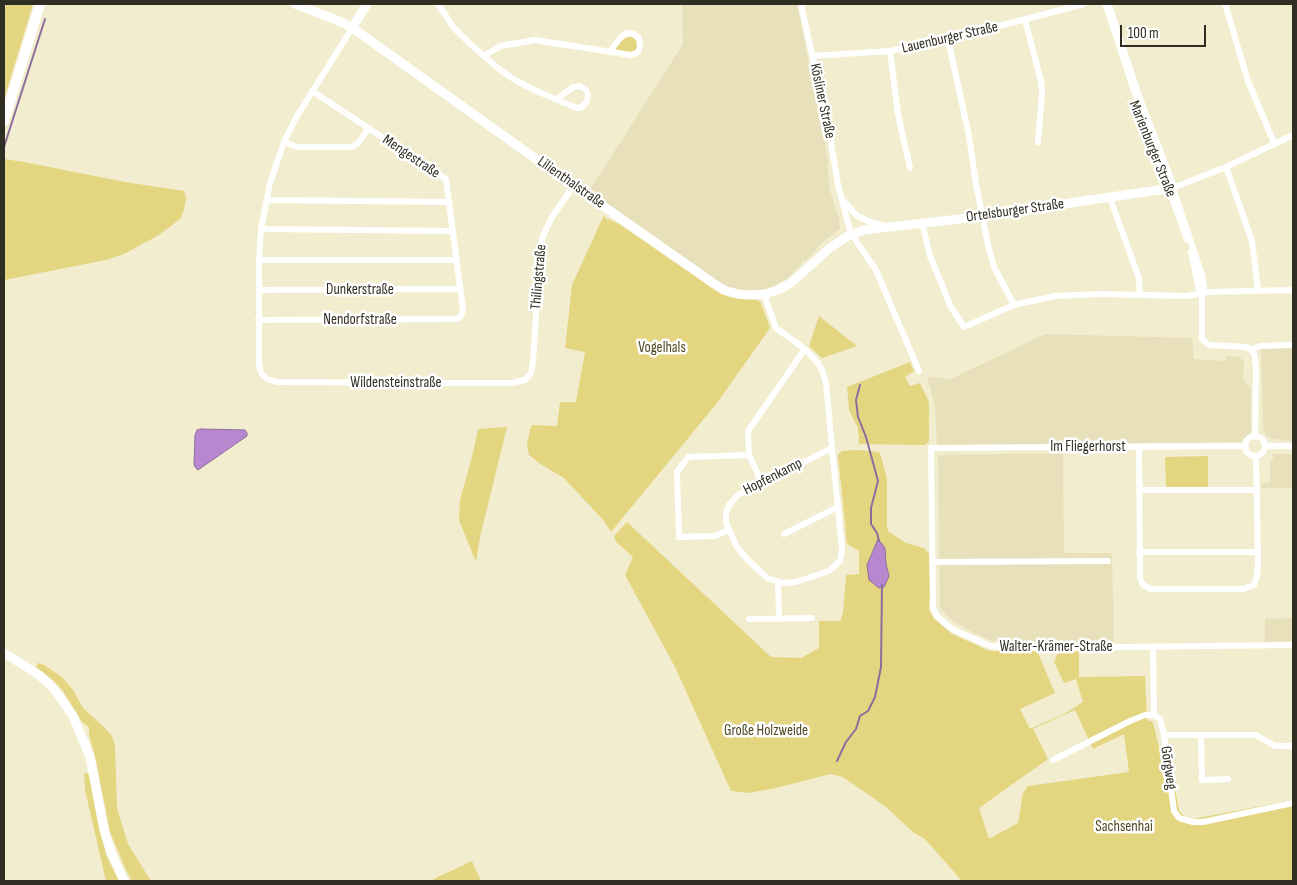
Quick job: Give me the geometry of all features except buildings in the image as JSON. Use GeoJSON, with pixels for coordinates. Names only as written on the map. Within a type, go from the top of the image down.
{"type":"FeatureCollection","features":[{"type":"Feature","properties":{"kind":"main road"},"geometry":{"type":"LineString","coordinates":[[4,121],[40,4]]}},
{"type":"Feature","properties":{"kind":"street","name":"Lilienthalstraße"},"geometry":{"type":"LineString","coordinates":[[295,4],[344,22],[713,284],[738,294],[764,294],[778,290],[791,283],[831,247],[852,234]]}},
{"type":"Feature","properties":{"kind":"street"},"geometry":{"type":"LineString","coordinates":[[438,4],[454,28],[484,56],[515,80],[534,90],[577,108],[582,107],[587,101],[588,96],[586,90],[580,86],[573,87],[557,99]]}},
{"type":"Feature","properties":{"kind":"street","name":"Kösliner Straße"},"geometry":{"type":"LineString","coordinates":[[801,4],[842,198],[852,234]]}},
{"type":"Feature","properties":{"kind":"street","name":"Lauenburger Straße"},"geometry":{"type":"LineString","coordinates":[[813,56],[890,51],[948,39],[1084,4]]}},
{"type":"Feature","properties":{"kind":"street","name":"Marienburger Straße"},"geometry":{"type":"LineString","coordinates":[[1102,4],[1126,82],[1171,188]]}},
{"type":"Feature","properties":{"kind":"street","name":"Marienburger Straße"},"geometry":{"type":"LineString","coordinates":[[1107,4],[1136,92],[1171,188],[1192,258],[1199,290],[1202,294],[1202,336],[1204,343],[1213,346],[1247,346],[1251,349]]}},
{"type":"Feature","properties":{"kind":"street"},"geometry":{"type":"LineString","coordinates":[[1225,4],[1248,81],[1274,143]]}},
{"type":"Feature","properties":{"kind":"street"},"geometry":{"type":"LineString","coordinates":[[258,320],[261,230],[266,200],[277,160],[297,116],[367,5]]}},
{"type":"Feature","properties":{"kind":"street"},"geometry":{"type":"LineString","coordinates":[[1025,20],[1041,81],[1042,93],[1038,142]]}},
{"type":"Feature","properties":{"kind":"street"},"geometry":{"type":"LineString","coordinates":[[484,56],[500,46],[535,40],[610,50],[631,55],[638,52],[640,47],[639,38],[634,34],[627,33],[610,50]]}},
{"type":"Feature","properties":{"kind":"street"},"geometry":{"type":"LineString","coordinates":[[948,39],[969,136],[988,245],[994,267],[1014,305]]}},
{"type":"Feature","properties":{"kind":"street"},"geometry":{"type":"LineString","coordinates":[[890,51],[898,114],[910,168]]}},
{"type":"Feature","properties":{"kind":"street","name":"Mengestraße"},"geometry":{"type":"LineString","coordinates":[[312,91],[446,179],[461,289],[463,310],[461,316]]}},
{"type":"Feature","properties":{"kind":"street"},"geometry":{"type":"LineString","coordinates":[[284,142],[297,147],[351,147],[358,143],[368,128]]}},
{"type":"Feature","properties":{"kind":"street"},"geometry":{"type":"LineString","coordinates":[[1171,188],[1226,167],[1274,143],[1293,136]]}},
{"type":"Feature","properties":{"kind":"street"},"geometry":{"type":"LineString","coordinates":[[1226,167],[1252,242],[1258,290]]}},
{"type":"Feature","properties":{"kind":"street","name":"Thilingstraße"},"geometry":{"type":"LineString","coordinates":[[528,377],[533,362],[542,238],[552,217],[574,185]]}},
{"type":"Feature","properties":{"kind":"street","name":"Ortelsburger Straße"},"geometry":{"type":"LineString","coordinates":[[852,234],[864,230],[1110,198],[1171,188]]}},
{"type":"Feature","properties":{"kind":"street","name":"Kösliner Straße"},"geometry":{"type":"LineString","coordinates":[[842,198],[857,216],[888,227]]}},
{"type":"Feature","properties":{"kind":"street"},"geometry":{"type":"LineString","coordinates":[[1110,198],[1139,278],[1140,296]]}},
{"type":"Feature","properties":{"kind":"street"},"geometry":{"type":"LineString","coordinates":[[266,200],[449,202]]}},
{"type":"Feature","properties":{"kind":"street"},"geometry":{"type":"LineString","coordinates":[[922,223],[930,256],[951,307],[964,327],[1014,305],[1062,295],[1187,296],[1258,290],[1293,290]]}},
{"type":"Feature","properties":{"kind":"street"},"geometry":{"type":"LineString","coordinates":[[261,230],[453,231]]}},
{"type":"Feature","properties":{"kind":"street"},"geometry":{"type":"LineString","coordinates":[[852,234],[876,270],[919,371]]}},
{"type":"Feature","properties":{"kind":"street"},"geometry":{"type":"LineString","coordinates":[[259,260],[457,260]]}},
{"type":"Feature","properties":{"kind":"street","name":"Dunkerstraße"},"geometry":{"type":"LineString","coordinates":[[258,290],[461,289]]}},
{"type":"Feature","properties":{"kind":"street"},"geometry":{"type":"LineString","coordinates":[[764,294],[776,328],[805,349],[818,363],[824,376],[842,549],[842,557],[838,565],[829,571],[796,582],[778,582],[779,619]]}},
{"type":"Feature","properties":{"kind":"street","name":"Nendorfstraße"},"geometry":{"type":"LineString","coordinates":[[258,320],[456,319],[461,316]]}},
{"type":"Feature","properties":{"kind":"street","name":"Wildensteinstraße"},"geometry":{"type":"LineString","coordinates":[[258,320],[259,365],[263,376],[272,382],[512,383],[520,382],[528,377]]}},
{"type":"Feature","properties":{"kind":"street"},"geometry":{"type":"LineString","coordinates":[[1255,436],[1256,366],[1254,352],[1251,349],[1260,346],[1293,345]]}},
{"type":"Feature","properties":{"kind":"street"},"geometry":{"type":"LineString","coordinates":[[762,482],[749,455],[748,431],[805,349]]}},
{"type":"Feature","properties":{"kind":"street"},"geometry":{"type":"LineString","coordinates":[[1255,436],[1262,439],[1265,446],[1263,452],[1256,456],[1249,453],[1246,446],[1249,439],[1255,436]]}},
{"type":"Feature","properties":{"kind":"street","name":"Im Fliegerhorst"},"geometry":{"type":"LineString","coordinates":[[931,448],[1246,446]]}},
{"type":"Feature","properties":{"kind":"street"},"geometry":{"type":"LineString","coordinates":[[1265,446],[1293,446]]}},
{"type":"Feature","properties":{"kind":"street"},"geometry":{"type":"LineString","coordinates":[[1139,447],[1141,581],[1143,585],[1151,589],[1243,589],[1251,588],[1256,582],[1258,552],[1256,456]]}},
{"type":"Feature","properties":{"kind":"street","name":"Hopfenkamp"},"geometry":{"type":"LineString","coordinates":[[778,582],[767,578],[747,560],[729,530],[726,513],[731,501],[738,495],[832,448]]}},
{"type":"Feature","properties":{"kind":"street","name":"Walter-Krämer-Straße"},"geometry":{"type":"LineString","coordinates":[[931,448],[933,607],[937,616],[954,630],[990,646],[1040,648],[1293,646]]}},
{"type":"Feature","properties":{"kind":"street"},"geometry":{"type":"LineString","coordinates":[[729,530],[715,536],[679,537],[677,472],[688,457],[749,455]]}},
{"type":"Feature","properties":{"kind":"street"},"geometry":{"type":"LineString","coordinates":[[1139,490],[1257,490]]}},
{"type":"Feature","properties":{"kind":"street"},"geometry":{"type":"LineString","coordinates":[[784,534],[838,508]]}},
{"type":"Feature","properties":{"kind":"street"},"geometry":{"type":"LineString","coordinates":[[1140,552],[1258,552]]}},
{"type":"Feature","properties":{"kind":"street"},"geometry":{"type":"LineString","coordinates":[[932,562],[1108,561]]}},
{"type":"Feature","properties":{"kind":"street"},"geometry":{"type":"LineString","coordinates":[[749,619],[812,618]]}},
{"type":"Feature","properties":{"kind":"street"},"geometry":{"type":"LineString","coordinates":[[1053,760],[1145,714],[1154,715],[1153,647]]}},
{"type":"Feature","properties":{"kind":"street"},"geometry":{"type":"LineString","coordinates":[[4,653],[39,676],[54,690],[73,716],[90,757],[104,830],[111,852],[124,881]]}},
{"type":"Feature","properties":{"kind":"street","name":"Görgweg"},"geometry":{"type":"LineString","coordinates":[[1154,715],[1160,719],[1164,735],[1174,811],[1179,818],[1193,822],[1203,822],[1293,803]]}},
{"type":"Feature","properties":{"kind":"street"},"geometry":{"type":"LineString","coordinates":[[1164,735],[1256,735],[1275,746],[1293,746]]}},
{"type":"Feature","properties":{"kind":"street"},"geometry":{"type":"LineString","coordinates":[[1201,735],[1202,780],[1228,779]]}},
{"type":"Feature","properties":{"kind":"shaded area"},"geometry":{"type":"Polygon","coordinates":[[[682,4],[797,4],[828,161],[830,191],[839,219],[840,229],[823,242],[788,278],[765,291],[747,292],[722,286],[589,191],[683,44],[682,4]]]}},
{"type":"Feature","properties":{"kind":"shaded area"},"geometry":{"type":"Polygon","coordinates":[[[1045,334],[1192,338],[1194,359],[1226,361],[1226,356],[1240,357],[1244,362],[1243,380],[1251,389],[1251,433],[1243,442],[937,445],[935,406],[927,377],[951,379],[1045,334]]]}},
{"type":"Feature","properties":{"kind":"shaded area"},"geometry":{"type":"Polygon","coordinates":[[[1261,347],[1293,347],[1293,441],[1273,439],[1265,434],[1263,429],[1261,347]]]}},
{"type":"Feature","properties":{"kind":"shaded area"},"geometry":{"type":"Polygon","coordinates":[[[197,430],[245,430],[247,436],[198,470],[194,464],[195,435],[197,430]]]}},
{"type":"Feature","properties":{"kind":"shaded area"},"geometry":{"type":"Polygon","coordinates":[[[1063,453],[1064,553],[1112,553],[1114,642],[993,641],[951,620],[940,608],[938,455],[1063,453]]]}},
{"type":"Feature","properties":{"kind":"shaded area"},"geometry":{"type":"Polygon","coordinates":[[[1273,454],[1293,454],[1293,488],[1262,488],[1262,483],[1270,481],[1270,461],[1273,459],[1273,454]]]}},
{"type":"Feature","properties":{"kind":"shaded area"},"geometry":{"type":"Polygon","coordinates":[[[878,539],[885,548],[889,576],[884,587],[879,588],[869,580],[867,565],[878,539]]]}},
{"type":"Feature","properties":{"kind":"shaded area"},"geometry":{"type":"Polygon","coordinates":[[[1293,618],[1293,641],[1265,642],[1265,619],[1293,618]]]}},
{"type":"Feature","properties":{"kind":"green space"},"geometry":{"type":"Polygon","coordinates":[[[6,4],[33,4],[4,100],[4,12],[6,4]]]}},
{"type":"Feature","properties":{"kind":"green space"},"geometry":{"type":"Polygon","coordinates":[[[631,36],[638,42],[636,50],[632,52],[617,51],[616,48],[622,40],[631,36]]]}},
{"type":"Feature","properties":{"kind":"green space"},"geometry":{"type":"Polygon","coordinates":[[[4,159],[184,191],[186,197],[184,210],[180,219],[159,235],[124,254],[106,260],[4,280],[4,159]]]}},
{"type":"Feature","properties":{"kind":"green space","name":"Vogelhals"},"geometry":{"type":"Polygon","coordinates":[[[604,215],[607,220],[619,224],[721,294],[733,298],[757,300],[761,303],[770,328],[717,403],[611,532],[604,521],[564,478],[529,455],[527,445],[531,426],[557,426],[560,402],[576,402],[585,352],[565,348],[572,285],[604,215]]]}},
{"type":"Feature","properties":{"kind":"green space"},"geometry":{"type":"Polygon","coordinates":[[[819,316],[857,346],[822,358],[809,346],[819,316]]]}},
{"type":"Feature","properties":{"kind":"green space"},"geometry":{"type":"Polygon","coordinates":[[[910,362],[914,371],[905,377],[910,386],[920,383],[929,402],[929,442],[924,445],[859,444],[858,428],[849,410],[847,387],[910,362]]]}},
{"type":"Feature","properties":{"kind":"green space"},"geometry":{"type":"Polygon","coordinates":[[[507,427],[480,537],[476,562],[459,520],[460,500],[478,429],[507,427]]]}},
{"type":"Feature","properties":{"kind":"green space"},"geometry":{"type":"Polygon","coordinates":[[[842,451],[879,452],[887,479],[887,528],[889,532],[906,543],[924,548],[929,554],[929,610],[934,619],[952,634],[990,651],[1037,651],[1055,693],[1020,709],[1030,729],[1064,714],[1083,702],[1076,679],[1064,683],[1054,662],[1058,653],[1079,651],[1079,677],[1145,676],[1147,720],[1153,722],[1159,747],[1167,745],[1179,810],[1185,817],[1193,819],[1293,800],[1293,881],[962,881],[925,839],[913,832],[886,807],[843,777],[830,774],[748,793],[731,791],[675,667],[625,575],[633,557],[616,542],[614,536],[627,522],[771,657],[801,658],[819,648],[819,621],[840,621],[843,613],[846,575],[859,574],[859,551],[847,544],[838,455],[842,451]],[[885,548],[867,565],[889,576],[886,564],[885,548]],[[1075,710],[1033,729],[1048,759],[979,808],[989,839],[1018,823],[1023,793],[1028,786],[1129,772],[1124,734],[1093,749],[1075,710]]]}},
{"type":"Feature","properties":{"kind":"green space"},"geometry":{"type":"Polygon","coordinates":[[[1208,456],[1208,487],[1166,487],[1165,457],[1208,456]]]}},
{"type":"Feature","properties":{"kind":"green space"},"geometry":{"type":"Polygon","coordinates":[[[38,663],[62,677],[73,690],[83,708],[112,736],[115,746],[117,808],[128,844],[151,881],[132,881],[125,868],[110,832],[96,760],[89,735],[89,727],[82,722],[63,691],[36,667],[38,663]]]}},
{"type":"Feature","properties":{"kind":"green space"},"geometry":{"type":"Polygon","coordinates":[[[87,773],[106,855],[119,881],[106,881],[85,790],[84,774],[87,773]]]}},
{"type":"Feature","properties":{"kind":"green space"},"geometry":{"type":"Polygon","coordinates":[[[472,861],[481,881],[431,881],[438,877],[472,861]]]}},
{"type":"Feature","properties":{"kind":"waterway"},"geometry":{"type":"LineString","coordinates":[[4,147],[45,19]]}},
{"type":"Feature","properties":{"kind":"waterway"},"geometry":{"type":"LineString","coordinates":[[860,385],[856,400],[858,417],[866,437],[878,481],[871,508],[871,524],[877,533],[879,541]]}},
{"type":"Feature","properties":{"kind":"waterway"},"geometry":{"type":"LineString","coordinates":[[837,761],[846,742],[856,729],[860,716],[868,711],[875,697],[881,667],[882,585]]}},
{"type":"Feature","properties":{"kind":"park label","name":"Große Holzweide"},"geometry":{"type":"Point","coordinates":[766,731]}},
{"type":"Feature","properties":{"kind":"park label","name":"Sachsenhai"},"geometry":{"type":"Point","coordinates":[1124,827]}}]}
